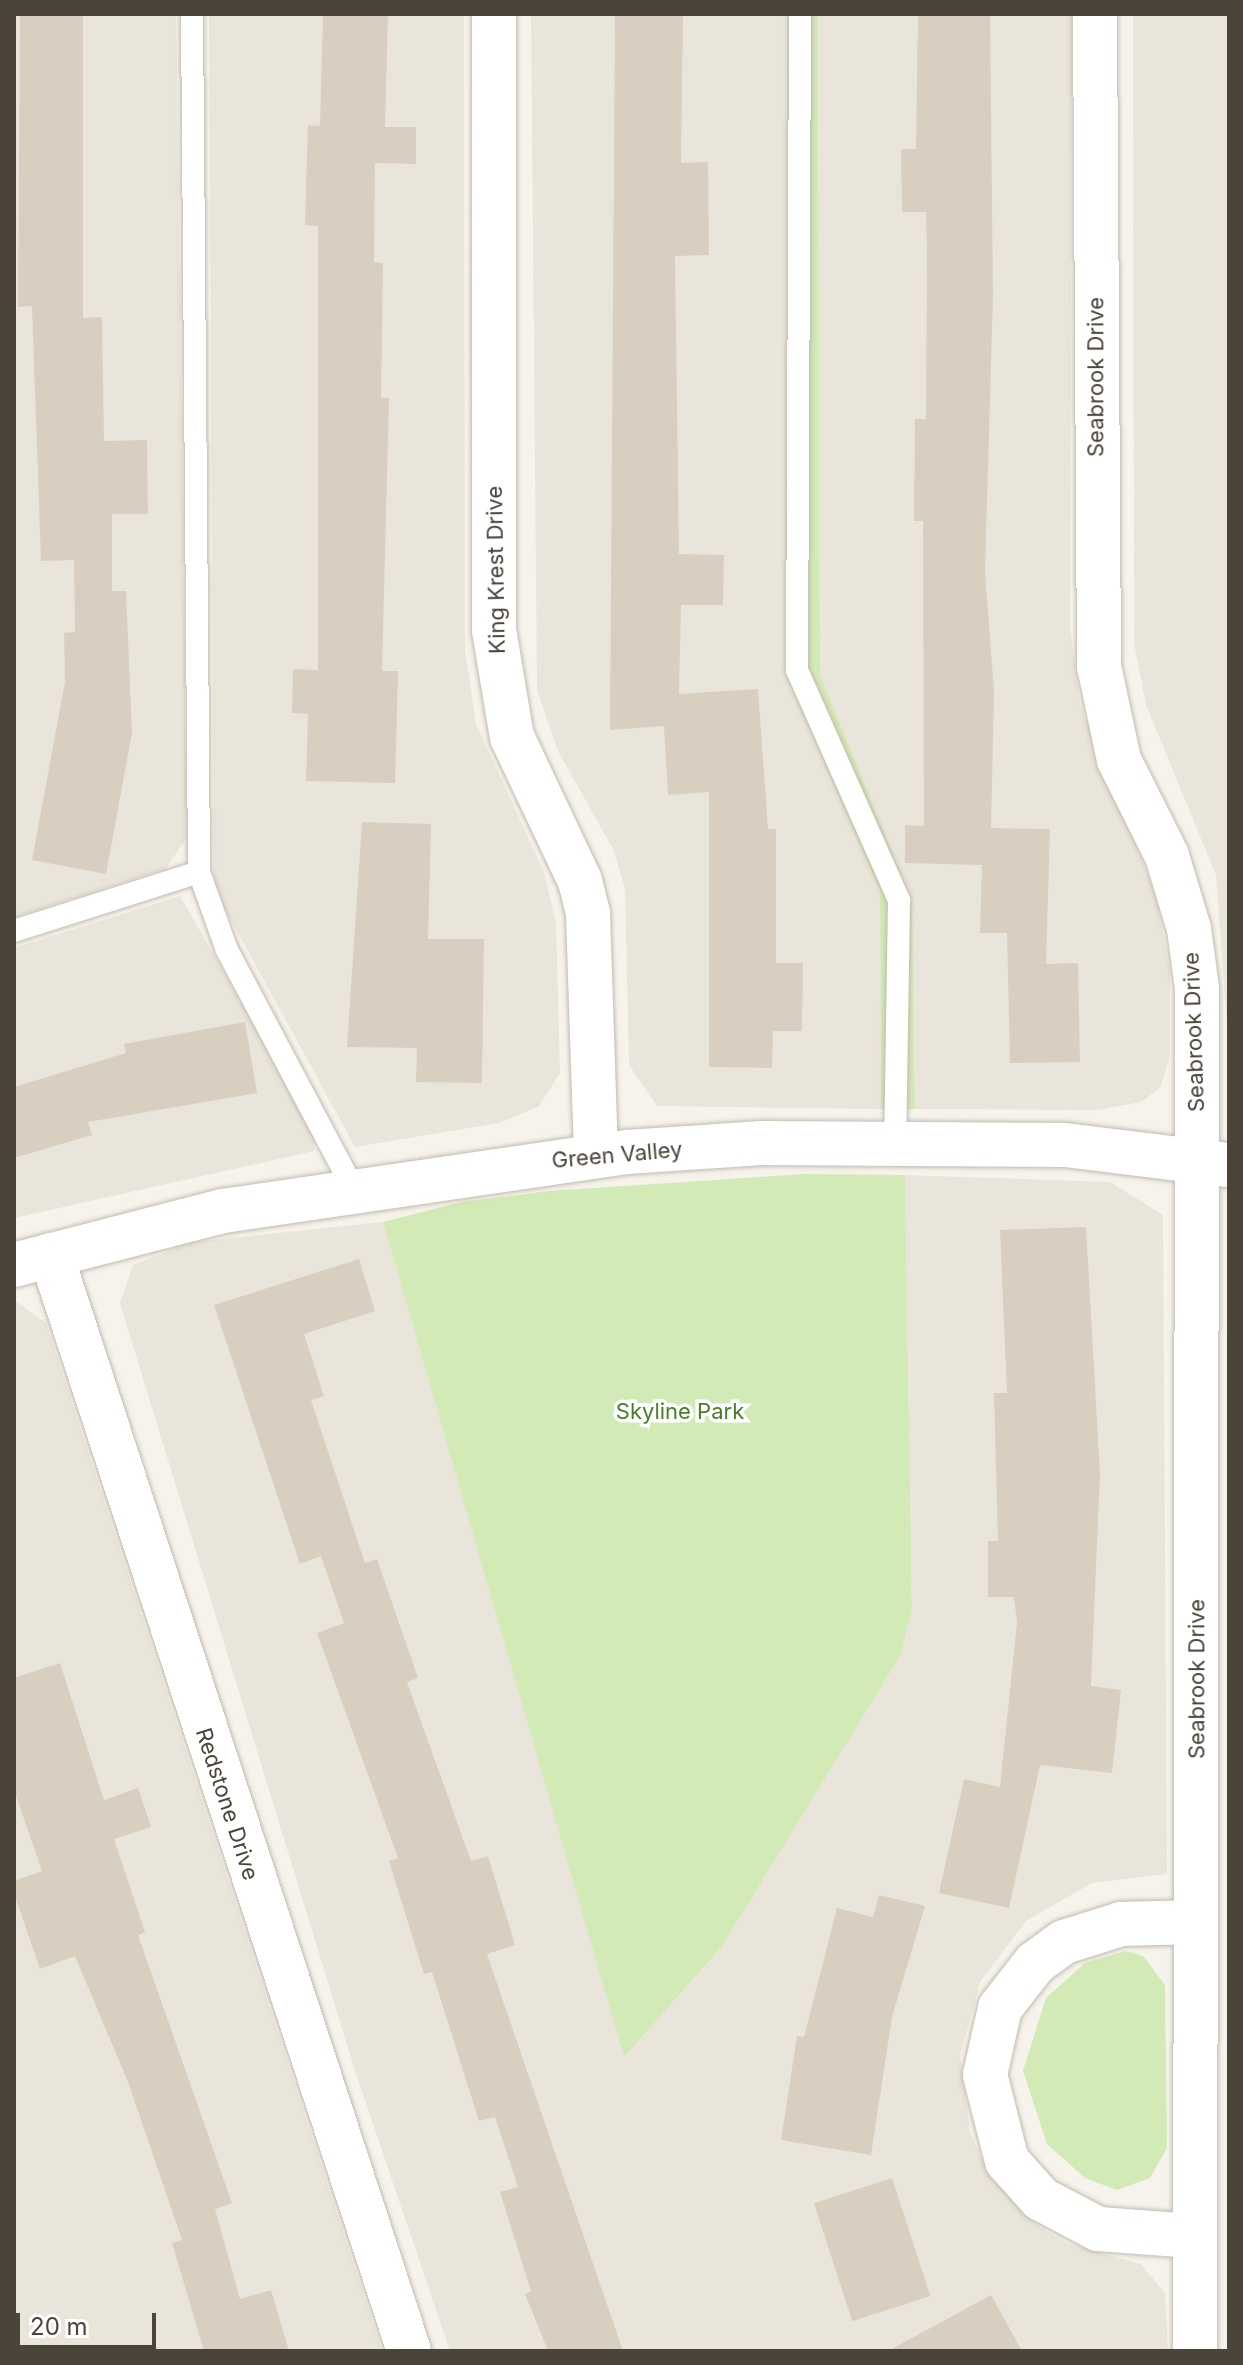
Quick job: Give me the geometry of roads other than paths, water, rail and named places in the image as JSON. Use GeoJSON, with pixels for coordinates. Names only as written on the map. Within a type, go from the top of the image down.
{"type":"FeatureCollection","features":[{"type":"Feature","properties":{"kind":"street","name":"King Krest Drive"},"geometry":{"type":"LineString","coordinates":[[494,14],[494,630],[512,737],[580,881],[588,914],[596,1155]]}},
{"type":"Feature","properties":{"kind":"street","name":"Seabrook Drive"},"geometry":{"type":"LineString","coordinates":[[1095,14],[1099,666],[1119,760],[1167,856],[1189,929],[1214,1164],[1196,1922],[1195,2351]]}},
{"type":"Feature","properties":{"kind":"street","name":"Green Valley"},"geometry":{"type":"LineString","coordinates":[[32,1260],[223,1211],[596,1155],[762,1143],[1065,1145],[1214,1164]]}},
{"type":"Feature","properties":{"kind":"street","name":"Redstone Drive"},"geometry":{"type":"LineString","coordinates":[[32,1260],[409,2351]]}},
{"type":"Feature","properties":{"kind":"street"},"geometry":{"type":"LineString","coordinates":[[1193,2236],[1098,2229],[1041,2199],[1007,2161],[985,2075],[1000,2008],[1035,1963],[1064,1942],[1121,1924],[1196,1922]]}},
{"type":"Feature","properties":{"kind":"lane"},"geometry":{"type":"LineString","coordinates":[[192,14],[199,872],[227,950],[354,1190]]}},
{"type":"Feature","properties":{"kind":"lane"},"geometry":{"type":"LineString","coordinates":[[800,14],[797,670],[899,900],[895,1144]]}},
{"type":"Feature","properties":{"kind":"lane"},"geometry":{"type":"LineString","coordinates":[[14,931],[199,872]]}},
{"type":"Feature","properties":{"kind":"park label","name":"Skyline Park"},"geometry":{"type":"Point","coordinates":[680,1412]}}]}
